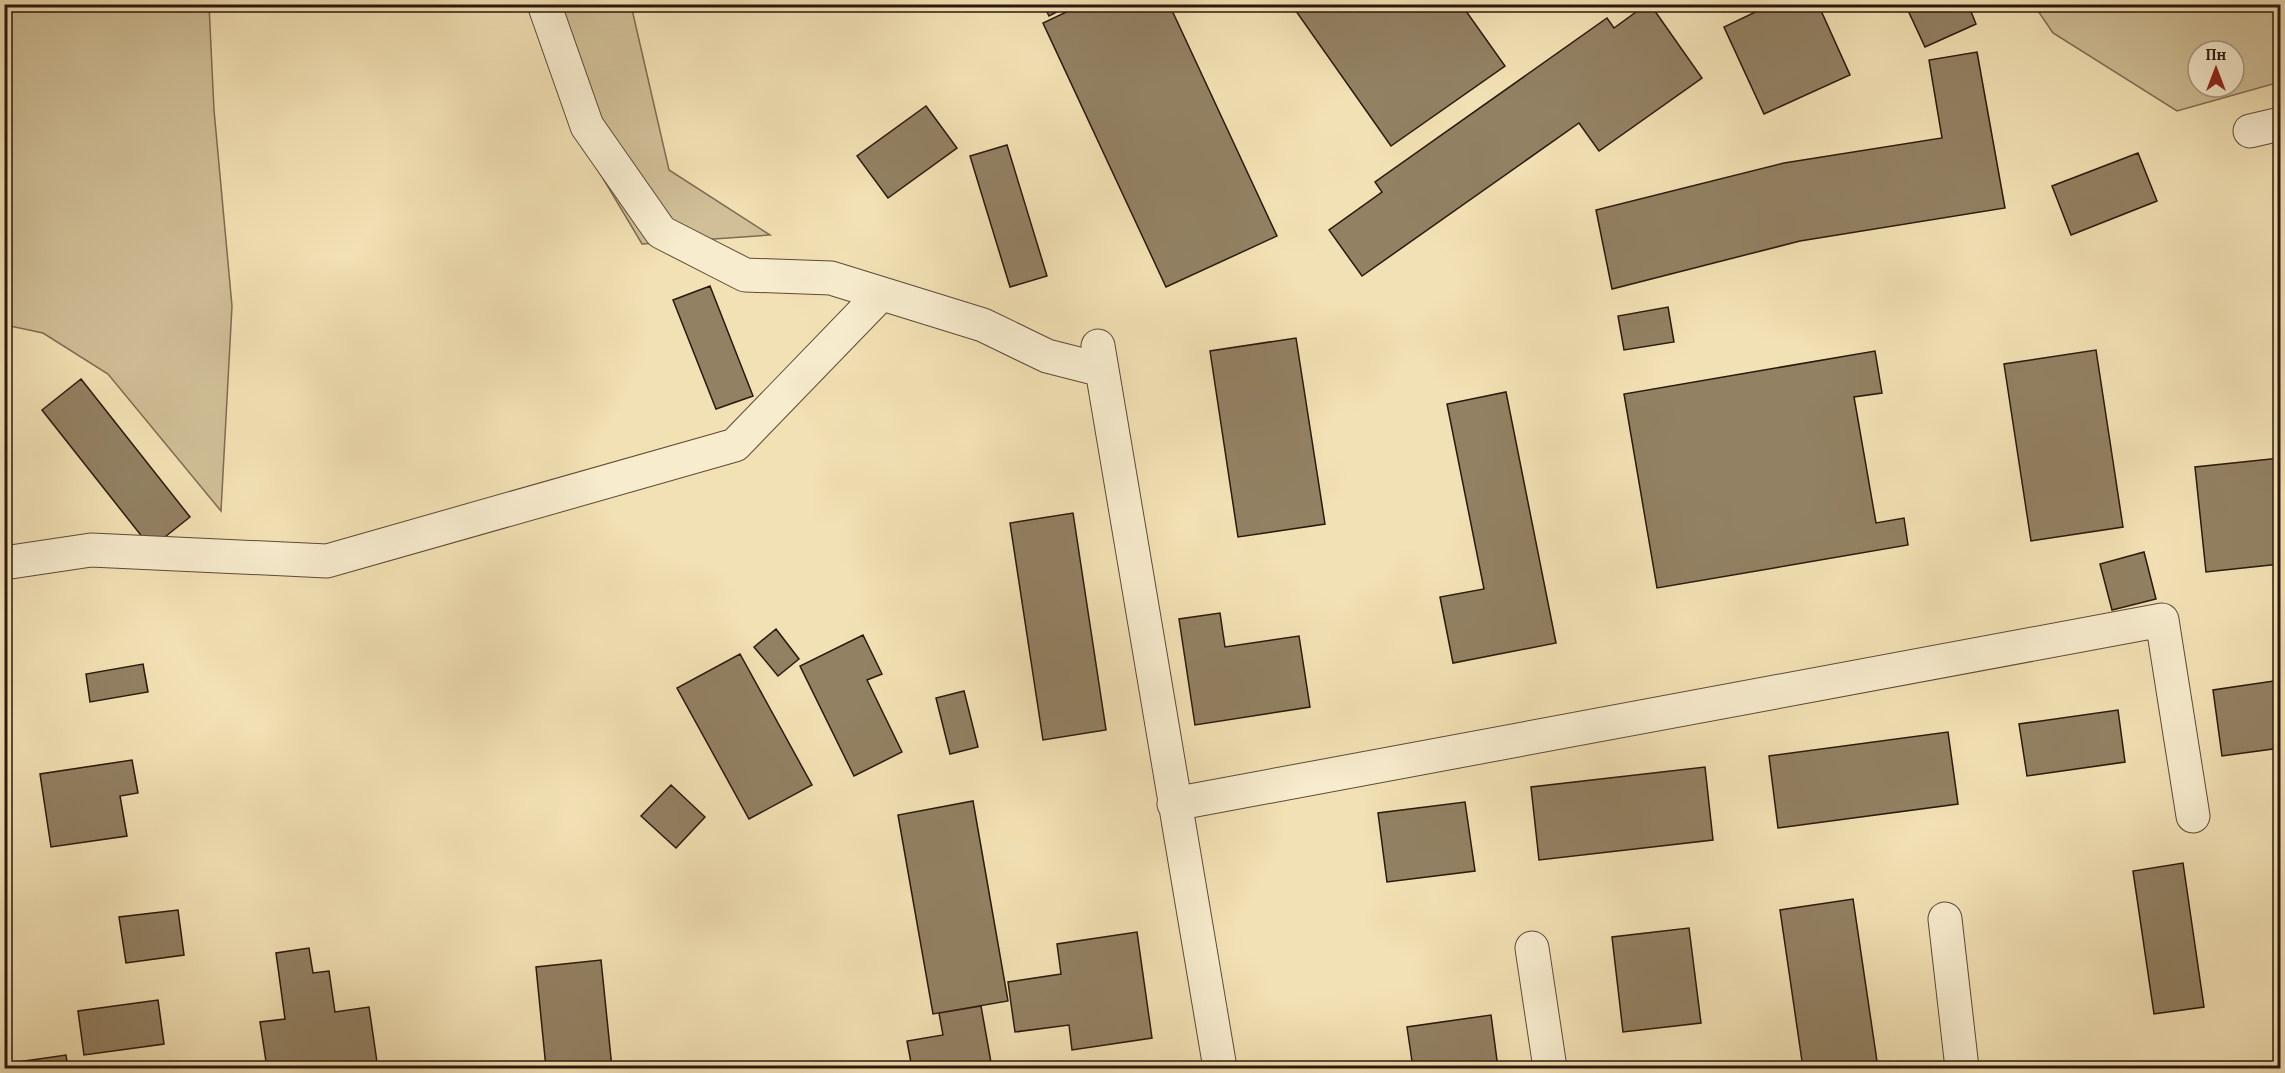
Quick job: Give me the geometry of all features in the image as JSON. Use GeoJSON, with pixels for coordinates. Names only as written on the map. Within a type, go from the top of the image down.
{"type":"FeatureCollection","features":[{"type":"Feature","properties":{"kind":"street"},"geometry":{"type":"LineString","coordinates":[[544,4],[587,126],[661,232],[745,275],[831,278],[983,325],[1047,356],[1100,358],[1220,1068]]}},
{"type":"Feature","properties":{"kind":"street"},"geometry":{"type":"LineString","coordinates":[[4,563],[91,550],[327,561],[735,446],[881,294]]}},
{"type":"Feature","properties":{"kind":"street"},"geometry":{"type":"LineString","coordinates":[[1174,804],[2162,620],[2193,816]]}},
{"type":"Feature","properties":{"kind":"street"},"geometry":{"type":"LineString","coordinates":[[1945,920],[1962,1068]]}},
{"type":"Feature","properties":{"kind":"street"},"geometry":{"type":"LineString","coordinates":[[1532,948],[1550,1068]]}},
{"type":"Feature","properties":{"kind":"shaded area"},"geometry":{"type":"Polygon","coordinates":[[[4,5],[209,5],[214,110],[232,306],[221,511],[108,374],[43,333],[5,325],[4,5]]]}},
{"type":"Feature","properties":{"kind":"shaded area"},"geometry":{"type":"Polygon","coordinates":[[[553,5],[631,5],[669,170],[770,235],[642,244],[570,123],[553,5]]]}},
{"type":"Feature","properties":{"kind":"shaded area"},"geometry":{"type":"Polygon","coordinates":[[[2034,5],[2280,5],[2280,82],[2246,92],[2246,39],[2186,39],[2186,99],[2220,99],[2177,111],[2053,33],[2034,5]]]}},
{"type":"Feature","properties":{"kind":"building"},"geometry":{"type":"Polygon","coordinates":[[[1043,4],[1072,4],[1049,16],[1043,4]]]}},
{"type":"Feature","properties":{"kind":"building"},"geometry":{"type":"Polygon","coordinates":[[[1083,4],[1169,4],[1277,236],[1166,287],[1043,23],[1083,4]]]}},
{"type":"Feature","properties":{"kind":"building"},"geometry":{"type":"Polygon","coordinates":[[[1291,4],[1461,4],[1505,66],[1391,146],[1291,4]]]}},
{"type":"Feature","properties":{"kind":"building"},"geometry":{"type":"Polygon","coordinates":[[[1650,4],[1702,78],[1599,151],[1579,123],[1362,276],[1329,230],[1382,192],[1375,182],[1607,18],[1614,28],[1650,4]]]}},
{"type":"Feature","properties":{"kind":"building"},"geometry":{"type":"Polygon","coordinates":[[[1772,4],[1818,4],[1850,75],[1764,114],[1724,27],[1772,4]]]}},
{"type":"Feature","properties":{"kind":"building"},"geometry":{"type":"Polygon","coordinates":[[[1905,4],[1968,4],[1976,24],[1925,47],[1905,4]]]}},
{"type":"Feature","properties":{"kind":"building"},"geometry":{"type":"Polygon","coordinates":[[[1977,52],[2005,208],[1800,241],[1612,289],[1596,210],[1784,163],[1942,138],[1929,60],[1977,52]]]}},
{"type":"Feature","properties":{"kind":"building"},"geometry":{"type":"Polygon","coordinates":[[[926,106],[957,148],[888,198],[857,156],[926,106]]]}},
{"type":"Feature","properties":{"kind":"building"},"geometry":{"type":"Polygon","coordinates":[[[1007,145],[1047,276],[1010,287],[970,156],[1007,145]]]}},
{"type":"Feature","properties":{"kind":"building"},"geometry":{"type":"Polygon","coordinates":[[[2138,153],[2157,201],[2071,235],[2052,186],[2138,153]]]}},
{"type":"Feature","properties":{"kind":"building"},"geometry":{"type":"Polygon","coordinates":[[[710,286],[753,396],[716,409],[673,300],[710,286]]]}},
{"type":"Feature","properties":{"kind":"building"},"geometry":{"type":"Polygon","coordinates":[[[1668,307],[1674,342],[1624,350],[1618,316],[1668,307]]]}},
{"type":"Feature","properties":{"kind":"building"},"geometry":{"type":"Polygon","coordinates":[[[1296,338],[1325,524],[1238,537],[1210,351],[1296,338]]]}},
{"type":"Feature","properties":{"kind":"building"},"geometry":{"type":"Polygon","coordinates":[[[2096,350],[2123,527],[2031,541],[2004,364],[2096,350]]]}},
{"type":"Feature","properties":{"kind":"building"},"geometry":{"type":"Polygon","coordinates":[[[1875,351],[1882,393],[1854,397],[1876,523],[1904,518],[1908,545],[1657,588],[1624,394],[1875,351]]]}},
{"type":"Feature","properties":{"kind":"building"},"geometry":{"type":"Polygon","coordinates":[[[81,379],[190,517],[151,548],[42,410],[81,379]]]}},
{"type":"Feature","properties":{"kind":"building"},"geometry":{"type":"Polygon","coordinates":[[[1506,392],[1556,643],[1453,663],[1440,597],[1484,589],[1447,404],[1506,392]]]}},
{"type":"Feature","properties":{"kind":"building"},"geometry":{"type":"Polygon","coordinates":[[[2280,458],[2280,564],[2206,572],[2195,467],[2280,458]]]}},
{"type":"Feature","properties":{"kind":"building"},"geometry":{"type":"Polygon","coordinates":[[[1073,513],[1106,730],[1043,740],[1010,523],[1073,513]]]}},
{"type":"Feature","properties":{"kind":"building"},"geometry":{"type":"Polygon","coordinates":[[[2144,552],[2156,599],[2112,610],[2100,564],[2144,552]]]}},
{"type":"Feature","properties":{"kind":"building"},"geometry":{"type":"Polygon","coordinates":[[[1220,613],[1225,647],[1299,636],[1310,707],[1195,725],[1179,619],[1220,613]]]}},
{"type":"Feature","properties":{"kind":"building"},"geometry":{"type":"Polygon","coordinates":[[[776,629],[799,659],[778,676],[754,647],[776,629]]]}},
{"type":"Feature","properties":{"kind":"building"},"geometry":{"type":"Polygon","coordinates":[[[863,635],[882,674],[867,680],[902,752],[854,776],[800,666],[863,635]]]}},
{"type":"Feature","properties":{"kind":"building"},"geometry":{"type":"Polygon","coordinates":[[[740,654],[812,785],[749,819],[677,688],[740,654]]]}},
{"type":"Feature","properties":{"kind":"building"},"geometry":{"type":"Polygon","coordinates":[[[143,664],[148,692],[90,702],[86,674],[143,664]]]}},
{"type":"Feature","properties":{"kind":"building"},"geometry":{"type":"Polygon","coordinates":[[[2280,680],[2280,748],[2222,756],[2213,690],[2280,680]]]}},
{"type":"Feature","properties":{"kind":"building"},"geometry":{"type":"Polygon","coordinates":[[[964,691],[978,747],[950,754],[936,698],[964,691]]]}},
{"type":"Feature","properties":{"kind":"building"},"geometry":{"type":"Polygon","coordinates":[[[2118,710],[2125,762],[2027,776],[2019,724],[2118,710]]]}},
{"type":"Feature","properties":{"kind":"building"},"geometry":{"type":"Polygon","coordinates":[[[1948,732],[1958,804],[1778,828],[1769,756],[1948,732]]]}},
{"type":"Feature","properties":{"kind":"building"},"geometry":{"type":"Polygon","coordinates":[[[132,760],[138,793],[120,796],[127,836],[51,847],[40,774],[132,760]]]}},
{"type":"Feature","properties":{"kind":"building"},"geometry":{"type":"Polygon","coordinates":[[[1705,767],[1713,840],[1539,860],[1531,787],[1705,767]]]}},
{"type":"Feature","properties":{"kind":"building"},"geometry":{"type":"Polygon","coordinates":[[[671,785],[705,817],[676,848],[641,816],[671,785]]]}},
{"type":"Feature","properties":{"kind":"building"},"geometry":{"type":"Polygon","coordinates":[[[973,801],[1008,1001],[933,1014],[898,815],[973,801]]]}},
{"type":"Feature","properties":{"kind":"building"},"geometry":{"type":"Polygon","coordinates":[[[1465,802],[1475,871],[1387,882],[1378,813],[1465,802]]]}},
{"type":"Feature","properties":{"kind":"building"},"geometry":{"type":"Polygon","coordinates":[[[2183,863],[2204,1007],[2154,1014],[2133,871],[2183,863]]]}},
{"type":"Feature","properties":{"kind":"building"},"geometry":{"type":"Polygon","coordinates":[[[1853,899],[1878,1068],[1803,1068],[1780,910],[1853,899]]]}},
{"type":"Feature","properties":{"kind":"building"},"geometry":{"type":"Polygon","coordinates":[[[178,910],[184,955],[126,963],[119,917],[178,910]]]}},
{"type":"Feature","properties":{"kind":"building"},"geometry":{"type":"Polygon","coordinates":[[[1689,928],[1701,1023],[1623,1032],[1612,937],[1689,928]]]}},
{"type":"Feature","properties":{"kind":"building"},"geometry":{"type":"Polygon","coordinates":[[[1137,932],[1152,1038],[1072,1050],[1069,1025],[1015,1032],[1008,982],[1061,974],[1057,944],[1137,932]]]}},
{"type":"Feature","properties":{"kind":"building"},"geometry":{"type":"Polygon","coordinates":[[[309,948],[313,973],[329,971],[335,1012],[369,1007],[377,1062],[328,1068],[267,1068],[260,1022],[285,1019],[276,953],[309,948]]]}},
{"type":"Feature","properties":{"kind":"building"},"geometry":{"type":"Polygon","coordinates":[[[601,960],[612,1068],[546,1068],[536,967],[601,960]]]}},
{"type":"Feature","properties":{"kind":"building"},"geometry":{"type":"Polygon","coordinates":[[[158,1000],[164,1044],[84,1055],[78,1011],[158,1000]]]}},
{"type":"Feature","properties":{"kind":"building"},"geometry":{"type":"Polygon","coordinates":[[[981,1006],[992,1068],[912,1068],[907,1041],[943,1035],[939,1013],[981,1006]]]}},
{"type":"Feature","properties":{"kind":"building"},"geometry":{"type":"Polygon","coordinates":[[[1491,1015],[1498,1068],[1413,1068],[1407,1027],[1491,1015]]]}},
{"type":"Feature","properties":{"kind":"building"},"geometry":{"type":"Polygon","coordinates":[[[66,1055],[68,1068],[19,1068],[18,1062],[66,1055]]]}}]}
